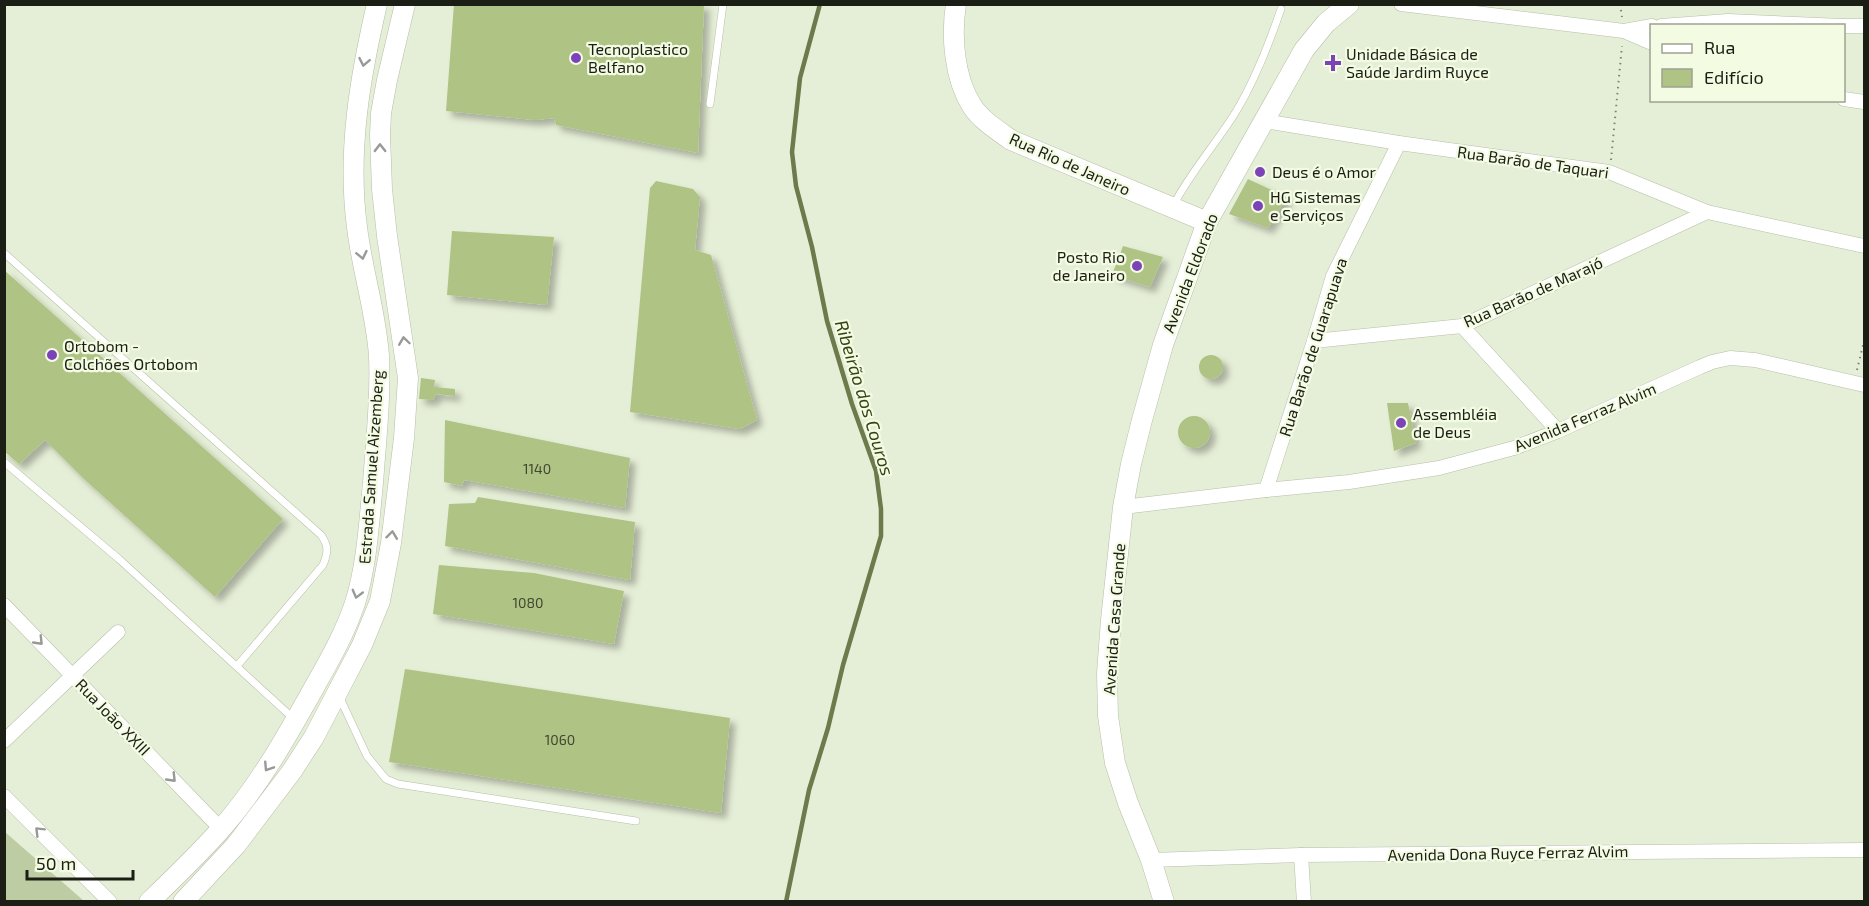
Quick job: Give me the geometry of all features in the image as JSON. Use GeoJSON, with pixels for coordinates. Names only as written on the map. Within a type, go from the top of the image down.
{"type":"FeatureCollection","features":[{"type":"Feature","properties":{"kind":"main road","name":"Estrada Samuel Aizemberg"},"geometry":{"type":"LineString","coordinates":[[149,902],[221,829],[260,779],[296,721],[331,657],[355,603],[363,570],[369,519],[379,357],[357,227],[353,179],[360,81],[377,4]]}},
{"type":"Feature","properties":{"kind":"main road","name":"Estrada Samuel Aizemberg"},"geometry":{"type":"LineString","coordinates":[[183,902],[236,845],[264,810],[314,737],[369,630],[380,601],[390,554],[404,438],[408,378],[387,236],[380,135],[387,80],[405,4]]}},
{"type":"Feature","properties":{"kind":"main road","name":"Rua Rio de Janeiro"},"geometry":{"type":"LineString","coordinates":[[956,4],[954,15],[956,62],[964,91],[972,107],[989,124],[1011,140],[1207,222]]}},
{"type":"Feature","properties":{"kind":"main road","name":"Avenida Eldorado"},"geometry":{"type":"LineString","coordinates":[[1123,507],[1142,420],[1163,345],[1207,222],[1304,50],[1326,24],[1349,4]]}},
{"type":"Feature","properties":{"kind":"main road","name":"Avenida Casa Grande"},"geometry":{"type":"LineString","coordinates":[[1123,507],[1107,672],[1108,723],[1115,763],[1164,902]]}},
{"type":"Feature","properties":{"kind":"street"},"geometry":{"type":"LineString","coordinates":[[1401,4],[1624,31],[1650,42]]}},
{"type":"Feature","properties":{"kind":"street"},"geometry":{"type":"LineString","coordinates":[[1688,24],[1728,21],[1797,24]]}},
{"type":"Feature","properties":{"kind":"street"},"geometry":{"type":"LineString","coordinates":[[1624,31],[1650,26]]}},
{"type":"Feature","properties":{"kind":"street"},"geometry":{"type":"LineString","coordinates":[[1845,26],[1864,28]]}},
{"type":"Feature","properties":{"kind":"street"},"geometry":{"type":"LineString","coordinates":[[1845,99],[1864,102]]}},
{"type":"Feature","properties":{"kind":"street","name":"Rua Barão de Taquari"},"geometry":{"type":"LineString","coordinates":[[1264,121],[1399,143],[1609,172],[1707,212],[1864,246]]}},
{"type":"Feature","properties":{"kind":"street","name":"Rua Barão de Guarapuava"},"geometry":{"type":"LineString","coordinates":[[1266,490],[1333,276],[1399,143]]}},
{"type":"Feature","properties":{"kind":"street","name":"Rua Barão de Marajó"},"geometry":{"type":"LineString","coordinates":[[1314,341],[1462,326],[1707,212]]}},
{"type":"Feature","properties":{"kind":"street"},"geometry":{"type":"LineString","coordinates":[[1462,326],[1558,431]]}},
{"type":"Feature","properties":{"kind":"street","name":"Avenida Ferraz Alvim"},"geometry":{"type":"LineString","coordinates":[[1123,507],[1348,482],[1440,468],[1514,447],[1558,431],[1700,367],[1730,358],[1755,360],[1859,383]]}},
{"type":"Feature","properties":{"kind":"street","name":"Rua João XXIII"},"geometry":{"type":"LineString","coordinates":[[4,605],[221,829]]}},
{"type":"Feature","properties":{"kind":"street"},"geometry":{"type":"LineString","coordinates":[[4,741],[118,632]]}},
{"type":"Feature","properties":{"kind":"street"},"geometry":{"type":"LineString","coordinates":[[4,796],[110,902]]}},
{"type":"Feature","properties":{"kind":"street","name":"Avenida Dona Ruyce Ferraz Alvim"},"geometry":{"type":"LineString","coordinates":[[1151,860],[1301,855],[1864,850]]}},
{"type":"Feature","properties":{"kind":"street"},"geometry":{"type":"LineString","coordinates":[[1301,855],[1304,902]]}},
{"type":"Feature","properties":{"kind":"lane"},"geometry":{"type":"LineString","coordinates":[[710,104],[723,4]]}},
{"type":"Feature","properties":{"kind":"lane"},"geometry":{"type":"LineString","coordinates":[[1172,208],[1184,186],[1237,110],[1263,61],[1281,9]]}},
{"type":"Feature","properties":{"kind":"lane"},"geometry":{"type":"LineString","coordinates":[[4,253],[321,535],[328,545],[323,566],[237,666]]}},
{"type":"Feature","properties":{"kind":"lane"},"geometry":{"type":"LineString","coordinates":[[4,462],[119,559],[296,721]]}},
{"type":"Feature","properties":{"kind":"lane"},"geometry":{"type":"LineString","coordinates":[[338,693],[367,756],[386,779],[398,784],[636,821]]}},
{"type":"Feature","properties":{"kind":"path"},"geometry":{"type":"LineString","coordinates":[[1609,172],[1624,31]]}},
{"type":"Feature","properties":{"kind":"path"},"geometry":{"type":"LineString","coordinates":[[1859,383],[1864,341]]}},
{"type":"Feature","properties":{"kind":"green space"},"geometry":{"type":"Polygon","coordinates":[[[5,832],[84,901],[5,901],[5,832]]]}},
{"type":"Feature","properties":{"kind":"building","name":"Tecnoplastico Belfano"},"geometry":{"type":"Polygon","coordinates":[[[454,4],[704,4],[698,153],[556,125],[554,118],[535,120],[446,111],[454,4]]]}},
{"type":"Feature","properties":{"kind":"building","name":"HG Sistemas e Serviços"},"geometry":{"type":"Polygon","coordinates":[[[1248,179],[1287,197],[1268,228],[1229,214],[1248,179]]]}},
{"type":"Feature","properties":{"kind":"building"},"geometry":{"type":"Polygon","coordinates":[[[656,181],[693,189],[700,197],[695,250],[711,255],[757,420],[740,429],[630,412],[650,188],[656,181]]]}},
{"type":"Feature","properties":{"kind":"building"},"geometry":{"type":"Polygon","coordinates":[[[452,231],[554,237],[547,305],[447,295],[452,231]]]}},
{"type":"Feature","properties":{"kind":"building","name":"Posto Rio de Janeiro"},"geometry":{"type":"Polygon","coordinates":[[[1123,246],[1163,257],[1150,287],[1112,275],[1123,246]]]}},
{"type":"Feature","properties":{"kind":"building","name":"Ortobom - Colchões Ortobom"},"geometry":{"type":"Polygon","coordinates":[[[4,270],[283,519],[215,597],[84,479],[45,440],[19,464],[4,451],[4,270]]]}},
{"type":"Feature","properties":{"kind":"building"},"geometry":{"type":"Polygon","coordinates":[[[1211,355],[1220,358],[1223,367],[1220,376],[1211,379],[1202,376],[1199,367],[1202,358],[1211,355]]]}},
{"type":"Feature","properties":{"kind":"building"},"geometry":{"type":"Polygon","coordinates":[[[421,378],[435,380],[434,387],[455,389],[455,396],[436,394],[433,400],[419,399],[421,378]]]}},
{"type":"Feature","properties":{"kind":"building","name":"Assembléia de Deus"},"geometry":{"type":"Polygon","coordinates":[[[1387,403],[1408,403],[1416,443],[1394,451],[1387,403]]]}},
{"type":"Feature","properties":{"kind":"building"},"geometry":{"type":"Polygon","coordinates":[[[1194,416],[1206,420],[1210,432],[1206,444],[1194,448],[1182,444],[1178,432],[1182,420],[1194,416]]]}},
{"type":"Feature","properties":{"kind":"building"},"geometry":{"type":"Polygon","coordinates":[[[445,420],[630,458],[625,508],[464,480],[462,486],[444,482],[445,420]]]}},
{"type":"Feature","properties":{"kind":"building"},"geometry":{"type":"Polygon","coordinates":[[[478,497],[635,522],[630,580],[445,546],[449,504],[475,503],[478,497]]]}},
{"type":"Feature","properties":{"kind":"building"},"geometry":{"type":"Polygon","coordinates":[[[439,565],[534,573],[624,591],[614,644],[433,614],[439,565]]]}},
{"type":"Feature","properties":{"kind":"building"},"geometry":{"type":"Polygon","coordinates":[[[405,669],[730,718],[721,813],[389,762],[405,669]]]}},
{"type":"Feature","properties":{"kind":"waterway","name":"Ribeirão dos Couros"},"geometry":{"type":"LineString","coordinates":[[786,902],[809,790],[881,536],[881,509],[876,471],[852,404],[827,321],[812,247],[796,186],[792,152],[800,78],[820,4]]}},
{"type":"Feature","properties":{"kind":"place","name":"Tecnoplastico Belfano"},"geometry":{"type":"Point","coordinates":[576,58]}},
{"type":"Feature","properties":{"kind":"place","name":"Unidade Básica de Saúde Jardim Ruyce"},"geometry":{"type":"Point","coordinates":[1333,63]}},
{"type":"Feature","properties":{"kind":"place","name":"Deus é o Amor"},"geometry":{"type":"Point","coordinates":[1260,172]}},
{"type":"Feature","properties":{"kind":"place","name":"HG Sistemas e Serviços"},"geometry":{"type":"Point","coordinates":[1258,206]}},
{"type":"Feature","properties":{"kind":"place","name":"Posto Rio de Janeiro"},"geometry":{"type":"Point","coordinates":[1137,266]}},
{"type":"Feature","properties":{"kind":"place","name":"Ortobom - Colchões Ortobom"},"geometry":{"type":"Point","coordinates":[52,355]}},
{"type":"Feature","properties":{"kind":"place","name":"Assembléia de Deus"},"geometry":{"type":"Point","coordinates":[1401,423]}}]}
